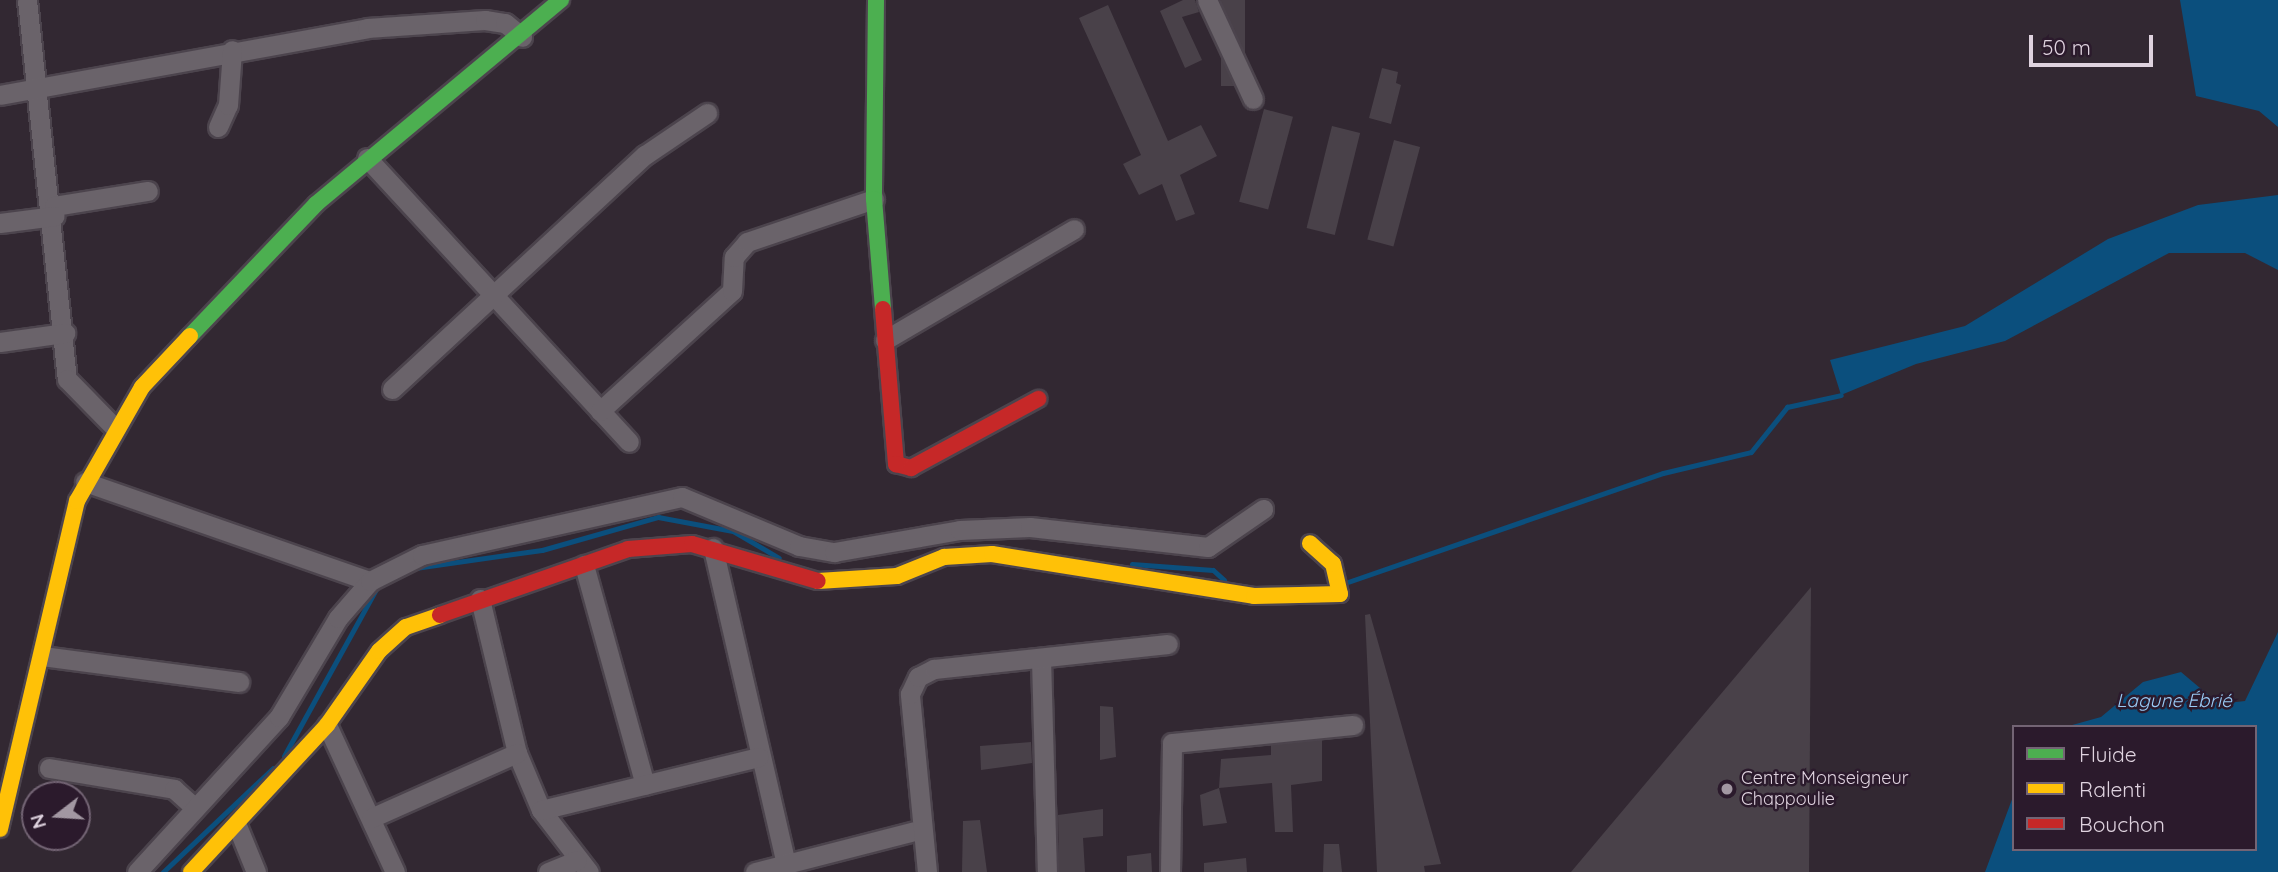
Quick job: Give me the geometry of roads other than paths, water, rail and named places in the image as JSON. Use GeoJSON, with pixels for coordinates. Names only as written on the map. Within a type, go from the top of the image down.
{"type":"FeatureCollection","features":[{"type":"Feature","properties":{"kind":"street"},"geometry":{"type":"LineString","coordinates":[[27,0],[41,88],[54,211],[67,379],[115,428]]}},
{"type":"Feature","properties":{"kind":"street"},"geometry":{"type":"LineString","coordinates":[[0,829],[85,482],[115,428],[194,327],[367,158],[522,37],[561,0]]}},
{"type":"Feature","properties":{"kind":"street"},"geometry":{"type":"LineString","coordinates":[[876,0],[874,199],[885,340],[901,470],[1038,398]]}},
{"type":"Feature","properties":{"kind":"street"},"geometry":{"type":"LineString","coordinates":[[1207,0],[1253,99]]}},
{"type":"Feature","properties":{"kind":"street"},"geometry":{"type":"LineString","coordinates":[[0,95],[232,50],[456,19],[505,23],[522,37]]}},
{"type":"Feature","properties":{"kind":"street"},"geometry":{"type":"LineString","coordinates":[[218,127],[228,105],[232,50]]}},
{"type":"Feature","properties":{"kind":"street"},"geometry":{"type":"LineString","coordinates":[[392,390],[492,293],[645,155],[707,113]]}},
{"type":"Feature","properties":{"kind":"street"},"geometry":{"type":"LineString","coordinates":[[367,158],[629,442]]}},
{"type":"Feature","properties":{"kind":"street"},"geometry":{"type":"LineString","coordinates":[[0,223],[148,191]]}},
{"type":"Feature","properties":{"kind":"street"},"geometry":{"type":"LineString","coordinates":[[600,411],[732,291],[734,257],[747,242],[874,199]]}},
{"type":"Feature","properties":{"kind":"street"},"geometry":{"type":"LineString","coordinates":[[885,340],[1074,229]]}},
{"type":"Feature","properties":{"kind":"street"},"geometry":{"type":"LineString","coordinates":[[0,342],[65,332]]}},
{"type":"Feature","properties":{"kind":"street"},"geometry":{"type":"LineString","coordinates":[[85,482],[370,581]]}},
{"type":"Feature","properties":{"kind":"street"},"geometry":{"type":"LineString","coordinates":[[137,872],[279,717],[338,618],[370,581],[422,555],[682,497],[799,546],[834,552],[960,530],[1030,527],[1208,548],[1263,509]]}},
{"type":"Feature","properties":{"kind":"street"},"geometry":{"type":"LineString","coordinates":[[191,872],[238,828],[327,725],[379,651],[406,627],[628,549],[713,548],[830,585],[887,578],[944,557],[992,554],[1254,596],[1340,594],[1333,564],[1310,543]]}},
{"type":"Feature","properties":{"kind":"street"},"geometry":{"type":"LineString","coordinates":[[713,548],[786,865]]}},
{"type":"Feature","properties":{"kind":"street"},"geometry":{"type":"LineString","coordinates":[[584,565],[645,785]]}},
{"type":"Feature","properties":{"kind":"street"},"geometry":{"type":"LineString","coordinates":[[480,599],[517,753],[541,810],[583,866],[548,872]]}},
{"type":"Feature","properties":{"kind":"street"},"geometry":{"type":"LineString","coordinates":[[927,872],[919,830],[910,694],[918,677],[934,670],[1168,644]]}},
{"type":"Feature","properties":{"kind":"street"},"geometry":{"type":"LineString","coordinates":[[41,656],[239,682]]}},
{"type":"Feature","properties":{"kind":"street"},"geometry":{"type":"LineString","coordinates":[[1041,659],[1047,872]]}},
{"type":"Feature","properties":{"kind":"street"},"geometry":{"type":"LineString","coordinates":[[327,725],[395,872]]}},
{"type":"Feature","properties":{"kind":"street"},"geometry":{"type":"LineString","coordinates":[[1170,872],[1172,743],[1353,725]]}},
{"type":"Feature","properties":{"kind":"street"},"geometry":{"type":"LineString","coordinates":[[371,818],[517,753]]}},
{"type":"Feature","properties":{"kind":"street"},"geometry":{"type":"LineString","coordinates":[[541,810],[759,757]]}},
{"type":"Feature","properties":{"kind":"street"},"geometry":{"type":"LineString","coordinates":[[49,768],[174,789],[195,808]]}},
{"type":"Feature","properties":{"kind":"street"},"geometry":{"type":"LineString","coordinates":[[238,828],[256,872]]}},
{"type":"Feature","properties":{"kind":"street"},"geometry":{"type":"LineString","coordinates":[[755,872],[919,830]]}},
{"type":"Feature","properties":{"kind":"water"},"geometry":{"type":"Polygon","coordinates":[[[2180,0],[2278,0],[2278,127],[2259,111],[2196,96],[2180,0]]]}},
{"type":"Feature","properties":{"kind":"water"},"geometry":{"type":"Polygon","coordinates":[[[2278,195],[2278,270],[2245,253],[2169,253],[2005,341],[1916,364],[1841,395],[1830,360],[1965,326],[2108,239],[2198,205],[2278,195]]]}},
{"type":"Feature","properties":{"kind":"water","name":"Lagune Ébrié"},"geometry":{"type":"Polygon","coordinates":[[[2278,632],[2278,872],[1985,872],[2012,799],[2012,851],[2257,851],[2257,725],[2072,725],[2101,717],[2143,682],[2181,672],[2219,704],[2245,701],[2278,632]]]}},
{"type":"Feature","properties":{"kind":"waterway"},"geometry":{"type":"LineString","coordinates":[[1345,583],[1663,473],[1751,452],[1787,407],[1841,395]]}},
{"type":"Feature","properties":{"kind":"waterway"},"geometry":{"type":"LineString","coordinates":[[415,568],[542,550],[658,517],[733,531],[779,558]]}},
{"type":"Feature","properties":{"kind":"waterway"},"geometry":{"type":"LineString","coordinates":[[1132,564],[1213,570],[1224,580]]}},
{"type":"Feature","properties":{"kind":"waterway"},"geometry":{"type":"LineString","coordinates":[[284,756],[379,584]]}},
{"type":"Feature","properties":{"kind":"waterway"},"geometry":{"type":"LineString","coordinates":[[163,872],[273,768]]}},
{"type":"Feature","properties":{"kind":"place","name":"Centre Monseigneur Chappoulie"},"geometry":{"type":"Point","coordinates":[1727,789]}}]}
